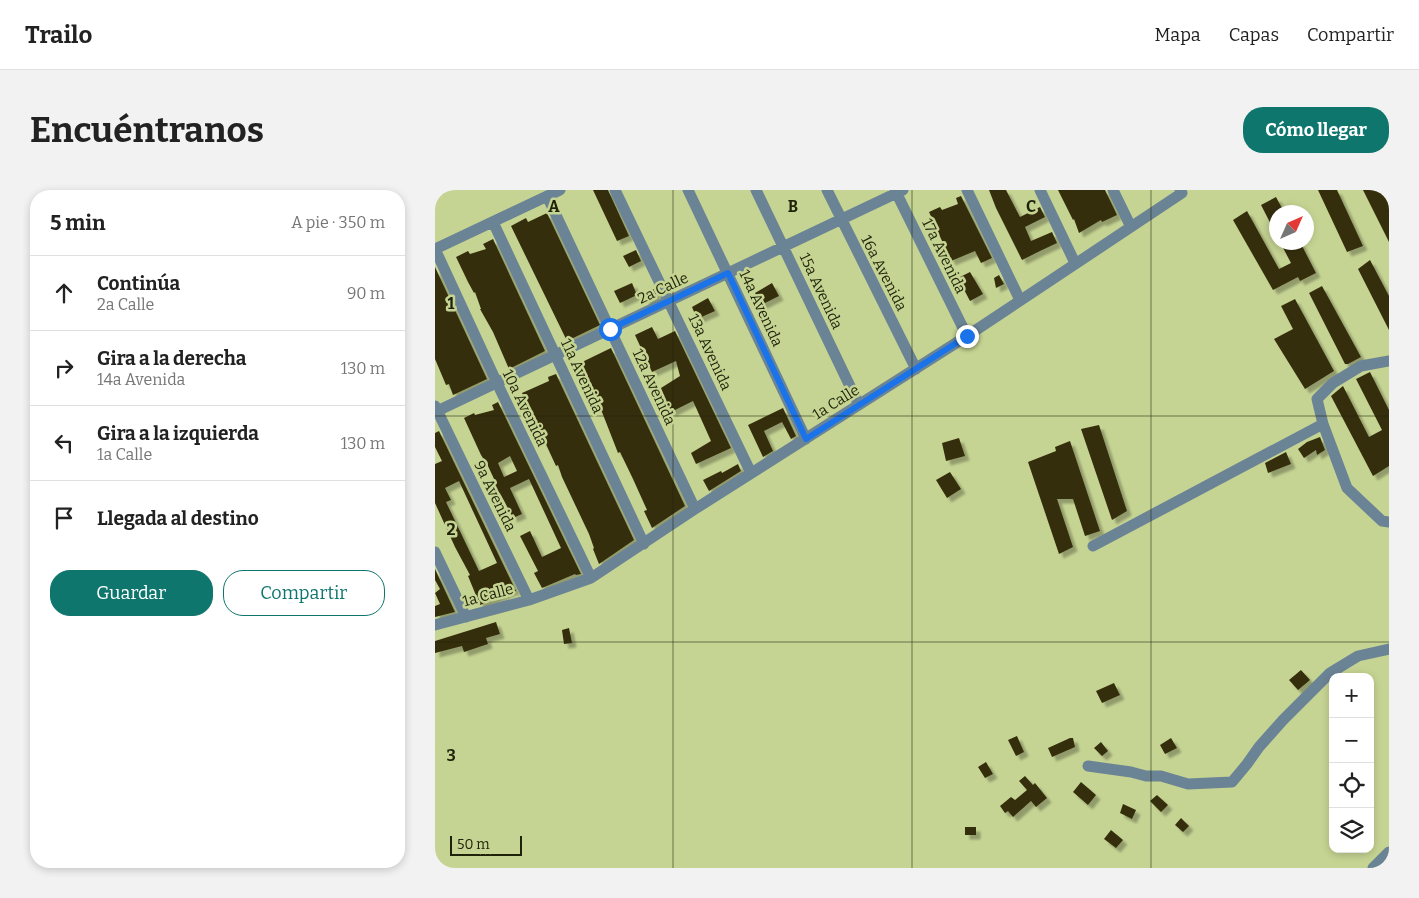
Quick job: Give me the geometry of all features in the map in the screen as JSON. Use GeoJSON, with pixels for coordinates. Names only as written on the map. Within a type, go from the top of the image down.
{"type":"FeatureCollection","features":[{"type":"Feature","properties":{"kind":"street"},"geometry":{"type":"LineString","coordinates":[[435,249],[560,190]]}},
{"type":"Feature","properties":{"kind":"street","name":"13a Avenida"},"geometry":{"type":"LineString","coordinates":[[615,190],[751,473]]}},
{"type":"Feature","properties":{"kind":"street","name":"14a Avenida"},"geometry":{"type":"LineString","coordinates":[[688,190],[806,439]]}},
{"type":"Feature","properties":{"kind":"street","name":"15a Avenida"},"geometry":{"type":"LineString","coordinates":[[756,190],[859,405]]}},
{"type":"Feature","properties":{"kind":"street","name":"16a Avenida"},"geometry":{"type":"LineString","coordinates":[[827,190],[916,369]]}},
{"type":"Feature","properties":{"kind":"street"},"geometry":{"type":"LineString","coordinates":[[967,190],[1020,300]]}},
{"type":"Feature","properties":{"kind":"street"},"geometry":{"type":"LineString","coordinates":[[1040,190],[1075,263]]}},
{"type":"Feature","properties":{"kind":"street"},"geometry":{"type":"LineString","coordinates":[[1113,190],[1131,227]]}},
{"type":"Feature","properties":{"kind":"street","name":"2a Calle"},"geometry":{"type":"LineString","coordinates":[[436,409],[497,383],[841,220],[898,191]]}},
{"type":"Feature","properties":{"kind":"street","name":"17a Avenida"},"geometry":{"type":"LineString","coordinates":[[898,191],[967,336]]}},
{"type":"Feature","properties":{"kind":"street","name":"1a Calle"},"geometry":{"type":"LineString","coordinates":[[435,626],[529,600],[591,578],[695,509],[967,336],[1181,192]]}},
{"type":"Feature","properties":{"kind":"street","name":"12a Avenida"},"geometry":{"type":"LineString","coordinates":[[547,196],[695,509]]}},
{"type":"Feature","properties":{"kind":"street","name":"11a Avenida"},"geometry":{"type":"LineString","coordinates":[[493,222],[644,544]]}},
{"type":"Feature","properties":{"kind":"street","name":"10a Avenida"},"geometry":{"type":"LineString","coordinates":[[435,249],[591,578]]}},
{"type":"Feature","properties":{"kind":"street"},"geometry":{"type":"LineString","coordinates":[[1389,361],[1361,366],[1333,383],[1317,399],[1323,424],[1347,488],[1382,521],[1389,522]]}},
{"type":"Feature","properties":{"kind":"street","name":"9a Avenida"},"geometry":{"type":"LineString","coordinates":[[436,409],[529,600]]}},
{"type":"Feature","properties":{"kind":"street"},"geometry":{"type":"LineString","coordinates":[[1093,546],[1323,424]]}},
{"type":"Feature","properties":{"kind":"street"},"geometry":{"type":"LineString","coordinates":[[435,552],[466,617]]}},
{"type":"Feature","properties":{"kind":"street"},"geometry":{"type":"LineString","coordinates":[[1088,766],[1147,776],[1161,776],[1188,784],[1232,782],[1277,726],[1330,673],[1358,656],[1389,649]]}},
{"type":"Feature","properties":{"kind":"street"},"geometry":{"type":"LineString","coordinates":[[1373,868],[1389,852]]}},
{"type":"Feature","properties":{"kind":"building"},"geometry":{"type":"Polygon","coordinates":[[[593,190],[608,190],[629,236],[617,241],[593,190]]]}},
{"type":"Feature","properties":{"kind":"building"},"geometry":{"type":"Polygon","coordinates":[[[989,190],[1006,190],[1020,217],[1040,207],[1045,217],[1025,227],[1031,241],[1052,232],[1057,243],[1022,260],[989,190]]]}},
{"type":"Feature","properties":{"kind":"building"},"geometry":{"type":"Polygon","coordinates":[[[1058,190],[1105,190],[1117,215],[1102,222],[1101,220],[1079,233],[1074,219],[1058,190]]]}},
{"type":"Feature","properties":{"kind":"building"},"geometry":{"type":"Polygon","coordinates":[[[1318,190],[1337,190],[1363,246],[1347,252],[1318,190]]]}},
{"type":"Feature","properties":{"kind":"building"},"geometry":{"type":"Polygon","coordinates":[[[1363,190],[1384,190],[1389,201],[1389,242],[1363,190]]]}},
{"type":"Feature","properties":{"kind":"building"},"geometry":{"type":"Polygon","coordinates":[[[961,196],[992,258],[981,263],[975,251],[951,261],[929,212],[940,207],[942,210],[958,204],[956,198],[961,196]]]}},
{"type":"Feature","properties":{"kind":"building"},"geometry":{"type":"Polygon","coordinates":[[[1276,197],[1280,205],[1269,205],[1269,220],[1261,205],[1276,197]]]}},
{"type":"Feature","properties":{"kind":"building"},"geometry":{"type":"Polygon","coordinates":[[[1247,211],[1279,269],[1291,263],[1284,250],[1304,250],[1316,273],[1300,281],[1298,277],[1273,290],[1233,220],[1247,211]]]}},
{"type":"Feature","properties":{"kind":"building"},"geometry":{"type":"Polygon","coordinates":[[[547,213],[600,325],[567,341],[511,226],[526,218],[528,222],[547,213]]]}},
{"type":"Feature","properties":{"kind":"building"},"geometry":{"type":"Polygon","coordinates":[[[493,239],[545,351],[509,369],[493,332],[480,309],[475,292],[456,257],[468,251],[470,254],[486,249],[483,244],[493,239]]]}},
{"type":"Feature","properties":{"kind":"building"},"geometry":{"type":"Polygon","coordinates":[[[636,250],[641,261],[629,267],[623,256],[636,250]]]}},
{"type":"Feature","properties":{"kind":"building"},"geometry":{"type":"Polygon","coordinates":[[[1370,260],[1389,296],[1389,330],[1358,269],[1370,260]]]}},
{"type":"Feature","properties":{"kind":"building"},"geometry":{"type":"Polygon","coordinates":[[[435,267],[487,379],[453,395],[449,384],[446,385],[435,359],[435,267]]]}},
{"type":"Feature","properties":{"kind":"building"},"geometry":{"type":"Polygon","coordinates":[[[970,272],[983,294],[970,301],[958,278],[970,272]]]}},
{"type":"Feature","properties":{"kind":"building"},"geometry":{"type":"Polygon","coordinates":[[[999,275],[1004,284],[996,288],[994,278],[999,275]]]}},
{"type":"Feature","properties":{"kind":"building"},"geometry":{"type":"Polygon","coordinates":[[[632,283],[637,295],[620,303],[614,291],[632,283]]]}},
{"type":"Feature","properties":{"kind":"building"},"geometry":{"type":"Polygon","coordinates":[[[772,283],[779,296],[761,305],[755,293],[772,283]]]}},
{"type":"Feature","properties":{"kind":"building"},"geometry":{"type":"Polygon","coordinates":[[[1322,286],[1361,357],[1348,364],[1345,364],[1309,293],[1322,286]]]}},
{"type":"Feature","properties":{"kind":"building"},"geometry":{"type":"Polygon","coordinates":[[[654,289],[658,298],[646,303],[644,295],[654,289]]]}},
{"type":"Feature","properties":{"kind":"building"},"geometry":{"type":"Polygon","coordinates":[[[708,298],[715,311],[697,319],[692,307],[708,298]]]}},
{"type":"Feature","properties":{"kind":"building"},"geometry":{"type":"Polygon","coordinates":[[[1295,299],[1334,371],[1305,389],[1274,339],[1293,329],[1281,306],[1295,299]]]}},
{"type":"Feature","properties":{"kind":"building"},"geometry":{"type":"Polygon","coordinates":[[[652,327],[658,339],[675,331],[731,448],[696,464],[691,453],[711,441],[693,401],[671,412],[661,388],[680,376],[676,361],[652,372],[635,335],[652,327]]]}},
{"type":"Feature","properties":{"kind":"building"},"geometry":{"type":"Polygon","coordinates":[[[611,348],[685,506],[652,528],[644,511],[647,510],[620,452],[618,453],[602,412],[594,400],[578,364],[611,348]]]}},
{"type":"Feature","properties":{"kind":"building"},"geometry":{"type":"Polygon","coordinates":[[[1370,372],[1389,410],[1389,466],[1373,476],[1331,396],[1343,386],[1369,437],[1382,430],[1356,379],[1370,372]]]}},
{"type":"Feature","properties":{"kind":"building"},"geometry":{"type":"Polygon","coordinates":[[[556,374],[634,540],[599,564],[589,534],[558,465],[556,466],[543,441],[522,393],[549,381],[548,377],[556,374]]]}},
{"type":"Feature","properties":{"kind":"building"},"geometry":{"type":"Polygon","coordinates":[[[498,402],[581,574],[575,574],[542,588],[534,573],[538,571],[520,536],[530,531],[542,557],[561,548],[529,479],[510,488],[522,514],[513,518],[500,493],[496,494],[491,483],[495,481],[464,418],[474,413],[475,415],[494,410],[492,405],[498,402]],[[510,456],[498,463],[504,477],[517,471],[510,456]]]}},
{"type":"Feature","properties":{"kind":"building"},"geometry":{"type":"Polygon","coordinates":[[[783,408],[796,436],[791,439],[782,422],[764,431],[773,451],[763,457],[748,425],[783,408]]]}},
{"type":"Feature","properties":{"kind":"building"},"geometry":{"type":"Polygon","coordinates":[[[1099,425],[1127,511],[1112,520],[1081,429],[1099,425]]]}},
{"type":"Feature","properties":{"kind":"building"},"geometry":{"type":"Polygon","coordinates":[[[439,431],[516,591],[514,592],[514,590],[480,605],[468,576],[470,575],[435,503],[435,464],[442,461],[435,447],[435,433],[439,431]],[[459,481],[445,488],[451,500],[446,502],[479,571],[497,563],[459,481]]]}},
{"type":"Feature","properties":{"kind":"building"},"geometry":{"type":"Polygon","coordinates":[[[1320,437],[1325,450],[1317,455],[1316,450],[1304,458],[1298,449],[1307,442],[1320,437]]]}},
{"type":"Feature","properties":{"kind":"building"},"geometry":{"type":"Polygon","coordinates":[[[959,438],[965,456],[946,461],[942,443],[959,438]]]}},
{"type":"Feature","properties":{"kind":"building"},"geometry":{"type":"Polygon","coordinates":[[[1070,441],[1100,531],[1085,536],[1073,499],[1057,499],[1073,547],[1059,554],[1028,462],[1056,451],[1055,447],[1070,441]]]}},
{"type":"Feature","properties":{"kind":"building"},"geometry":{"type":"Polygon","coordinates":[[[1286,452],[1291,464],[1268,473],[1265,463],[1286,452]]]}},
{"type":"Feature","properties":{"kind":"building"},"geometry":{"type":"Polygon","coordinates":[[[738,464],[741,471],[709,491],[703,480],[721,471],[722,473],[738,464]]]}},
{"type":"Feature","properties":{"kind":"building"},"geometry":{"type":"Polygon","coordinates":[[[950,472],[961,489],[947,498],[936,480],[950,472]]]}},
{"type":"Feature","properties":{"kind":"building"},"geometry":{"type":"Polygon","coordinates":[[[435,569],[455,612],[435,617],[435,606],[440,604],[435,593],[440,589],[435,580],[435,569]]]}},
{"type":"Feature","properties":{"kind":"building"},"geometry":{"type":"Polygon","coordinates":[[[496,622],[500,634],[486,638],[488,644],[464,652],[462,646],[435,653],[435,641],[496,622]]]}},
{"type":"Feature","properties":{"kind":"building"},"geometry":{"type":"Polygon","coordinates":[[[569,628],[572,643],[564,644],[562,630],[569,628]]]}},
{"type":"Feature","properties":{"kind":"building"},"geometry":{"type":"Polygon","coordinates":[[[1301,670],[1310,680],[1298,690],[1289,680],[1301,670]]]}},
{"type":"Feature","properties":{"kind":"building"},"geometry":{"type":"Polygon","coordinates":[[[1114,683],[1120,695],[1102,703],[1096,691],[1114,683]]]}},
{"type":"Feature","properties":{"kind":"building"},"geometry":{"type":"Polygon","coordinates":[[[1017,736],[1024,752],[1016,756],[1008,740],[1017,736]]]}},
{"type":"Feature","properties":{"kind":"building"},"geometry":{"type":"Polygon","coordinates":[[[1073,738],[1075,747],[1052,757],[1048,748],[1073,738]]]}},
{"type":"Feature","properties":{"kind":"building"},"geometry":{"type":"Polygon","coordinates":[[[1171,738],[1177,748],[1165,754],[1160,745],[1171,738]]]}},
{"type":"Feature","properties":{"kind":"building"},"geometry":{"type":"Polygon","coordinates":[[[1101,742],[1108,751],[1102,756],[1094,748],[1101,742]]]}},
{"type":"Feature","properties":{"kind":"building"},"geometry":{"type":"Polygon","coordinates":[[[986,762],[993,774],[985,778],[978,767],[986,762]]]}},
{"type":"Feature","properties":{"kind":"building"},"geometry":{"type":"Polygon","coordinates":[[[1025,776],[1033,785],[1035,783],[1047,798],[1036,807],[1031,801],[1013,817],[1008,811],[1005,813],[1000,806],[1011,797],[1015,800],[1027,790],[1019,781],[1025,776]]]}},
{"type":"Feature","properties":{"kind":"building"},"geometry":{"type":"Polygon","coordinates":[[[1081,782],[1096,795],[1088,805],[1073,792],[1081,782]]]}},
{"type":"Feature","properties":{"kind":"building"},"geometry":{"type":"Polygon","coordinates":[[[1157,795],[1168,805],[1161,812],[1150,801],[1157,795]]]}},
{"type":"Feature","properties":{"kind":"building"},"geometry":{"type":"Polygon","coordinates":[[[1123,804],[1136,810],[1132,819],[1120,813],[1123,804]]]}},
{"type":"Feature","properties":{"kind":"building"},"geometry":{"type":"Polygon","coordinates":[[[1181,818],[1189,826],[1183,832],[1175,825],[1181,818]]]}},
{"type":"Feature","properties":{"kind":"building"},"geometry":{"type":"Polygon","coordinates":[[[965,827],[976,827],[976,835],[965,835],[965,827]]]}},
{"type":"Feature","properties":{"kind":"building"},"geometry":{"type":"Polygon","coordinates":[[[1111,830],[1123,840],[1116,848],[1104,839],[1111,830]]]}},
{"type":"Feature","properties":{"kind":"route"},"geometry":{"type":"LineString","coordinates":[[610,329],[728,273],[806,439],[967,336]]}}]}
